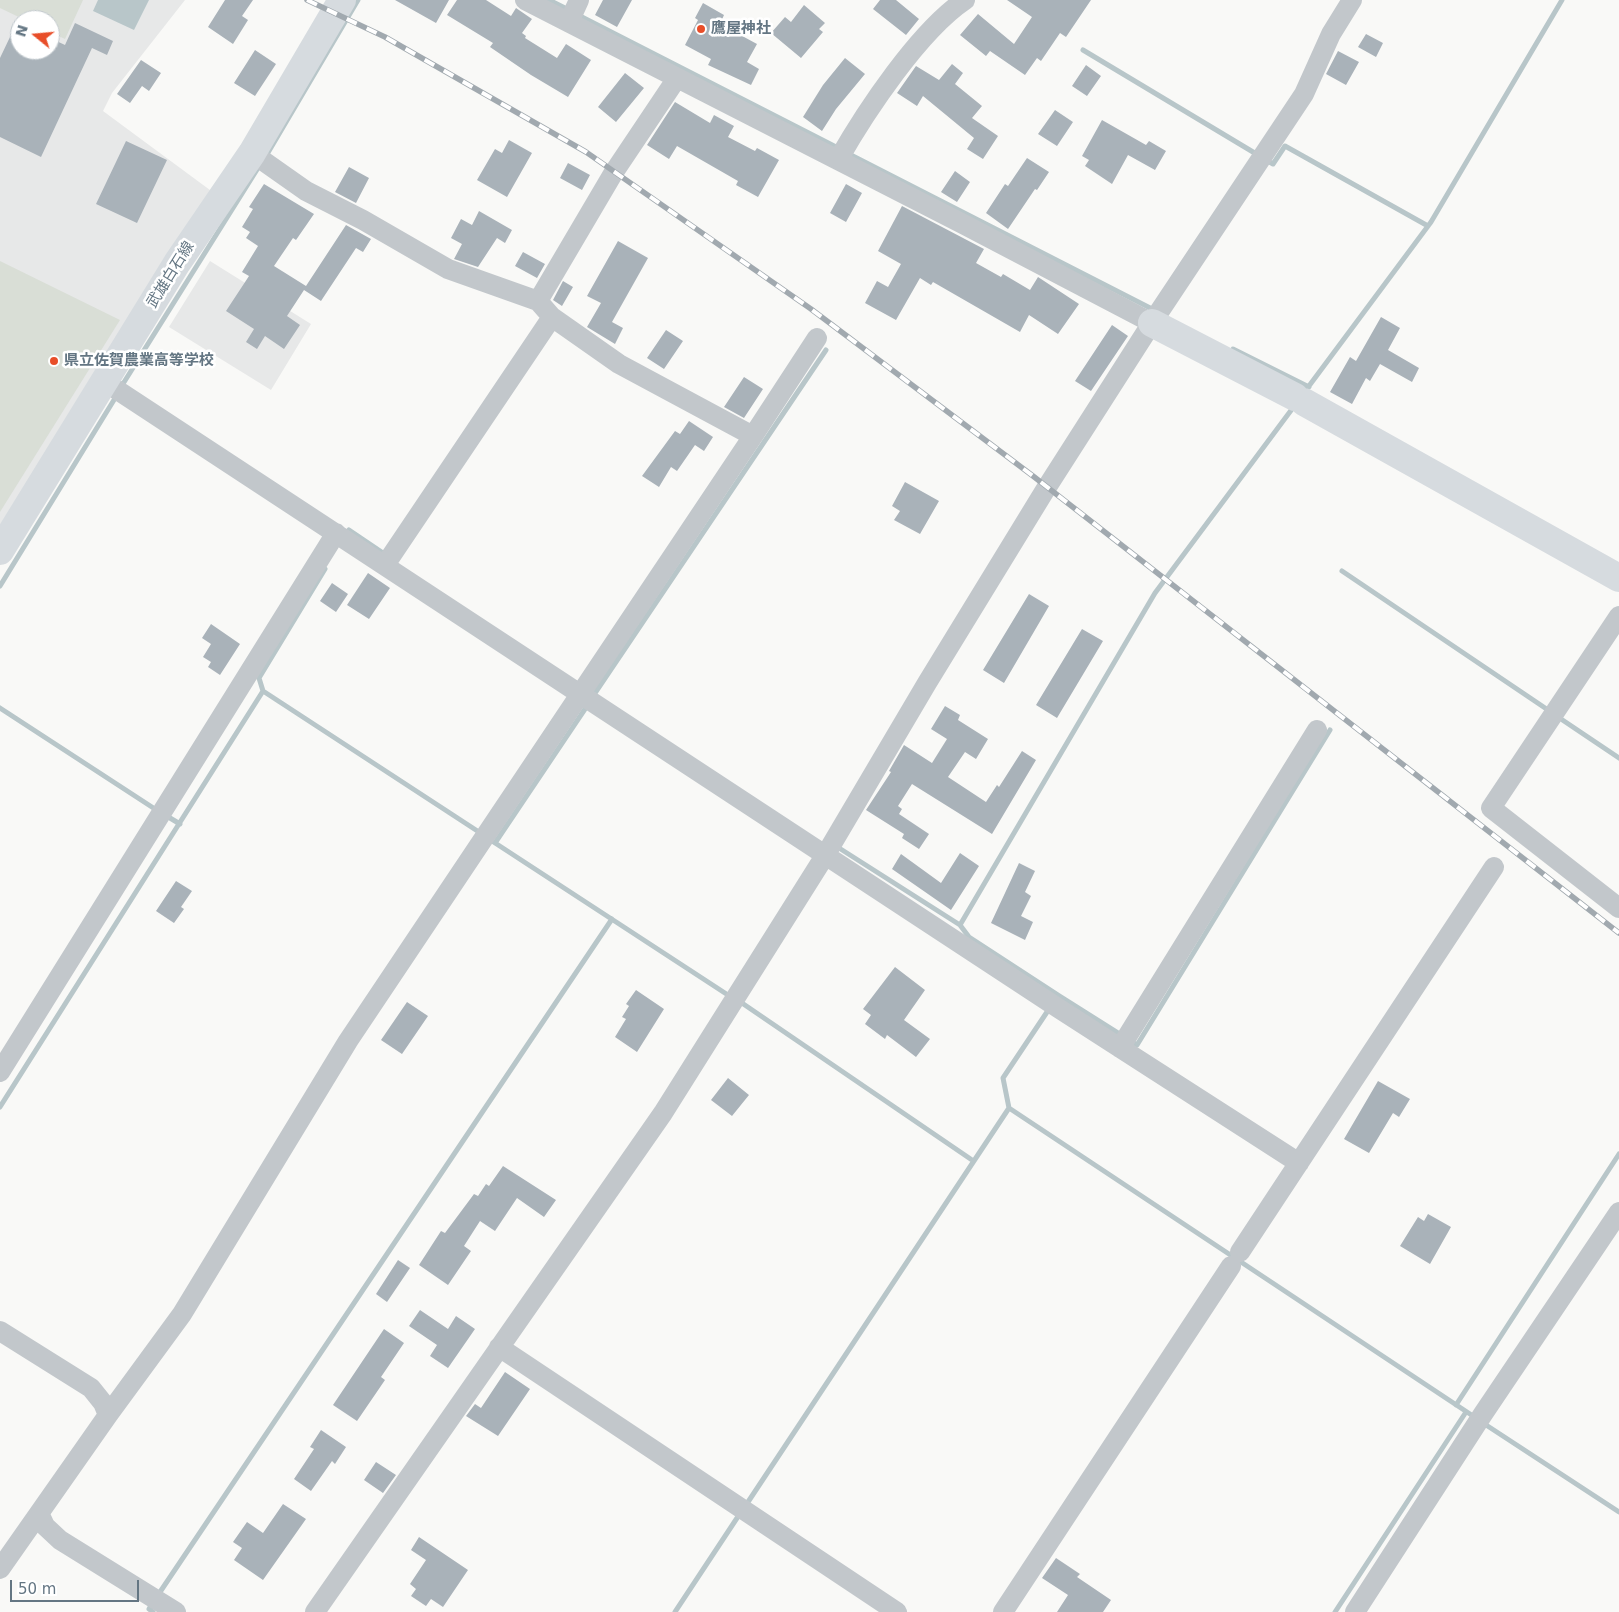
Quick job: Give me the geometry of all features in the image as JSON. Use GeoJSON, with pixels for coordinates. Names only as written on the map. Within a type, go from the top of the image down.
{"type":"FeatureCollection","features":[{"type":"Feature","properties":{"kind":"main road","name":"武雄白石線"},"geometry":{"type":"LineString","coordinates":[[0,551],[114,388],[177,263],[260,158],[342,0]]}},
{"type":"Feature","properties":{"kind":"main road"},"geometry":{"type":"LineString","coordinates":[[1157,315],[1300,399],[1619,578]]}},
{"type":"Feature","properties":{"kind":"street"},"geometry":{"type":"LineString","coordinates":[[525,0],[574,12],[677,78],[841,155],[1157,315]]}},
{"type":"Feature","properties":{"kind":"street"},"geometry":{"type":"LineString","coordinates":[[841,155],[884,90],[925,36],[947,12],[965,0]]}},
{"type":"Feature","properties":{"kind":"street"},"geometry":{"type":"LineString","coordinates":[[315,1612],[663,1113],[826,854],[932,674],[1157,315],[1304,94],[1331,34],[1352,0]]}},
{"type":"Feature","properties":{"kind":"street"},"geometry":{"type":"LineString","coordinates":[[538,301],[614,172],[677,78]]}},
{"type":"Feature","properties":{"kind":"street"},"geometry":{"type":"LineString","coordinates":[[260,158],[306,191],[363,220],[448,270],[538,301],[552,317],[619,364],[753,436]]}},
{"type":"Feature","properties":{"kind":"street"},"geometry":{"type":"LineString","coordinates":[[389,560],[552,317]]}},
{"type":"Feature","properties":{"kind":"street"},"geometry":{"type":"LineString","coordinates":[[0,1569],[108,1415],[182,1314],[348,1041],[486,836],[587,698],[817,338]]}},
{"type":"Feature","properties":{"kind":"street"},"geometry":{"type":"LineString","coordinates":[[114,388],[341,536],[389,560],[587,698],[1052,1004],[1124,1041],[1299,1164]]}},
{"type":"Feature","properties":{"kind":"street"},"geometry":{"type":"LineString","coordinates":[[0,1072],[161,815],[341,536]]}},
{"type":"Feature","properties":{"kind":"street"},"geometry":{"type":"LineString","coordinates":[[1619,616],[1491,808],[1619,908]]}},
{"type":"Feature","properties":{"kind":"street"},"geometry":{"type":"LineString","coordinates":[[1124,1041],[1317,730]]}},
{"type":"Feature","properties":{"kind":"street"},"geometry":{"type":"LineString","coordinates":[[1003,1612],[1494,867]]}},
{"type":"Feature","properties":{"kind":"street"},"geometry":{"type":"LineString","coordinates":[[1355,1612],[1479,1420],[1619,1212]]}},
{"type":"Feature","properties":{"kind":"street"},"geometry":{"type":"LineString","coordinates":[[0,1331],[91,1388],[103,1403],[108,1415]]}},
{"type":"Feature","properties":{"kind":"street"},"geometry":{"type":"LineString","coordinates":[[498,1347],[897,1612]]}},
{"type":"Feature","properties":{"kind":"street"},"geometry":{"type":"LineString","coordinates":[[39,1513],[45,1526],[60,1540],[162,1603]]}},
{"type":"Feature","properties":{"kind":"shaded area","name":"県立佐賀農業高等学校"},"geometry":{"type":"Polygon","coordinates":[[[0,0],[185,0],[112,93],[103,111],[214,193],[0,530],[0,0]]]}},
{"type":"Feature","properties":{"kind":"shaded area"},"geometry":{"type":"Polygon","coordinates":[[[0,0],[83,0],[65,39],[60,37],[60,10],[10,10],[10,13],[0,8],[0,0]]]}},
{"type":"Feature","properties":{"kind":"shaded area"},"geometry":{"type":"Polygon","coordinates":[[[98,0],[149,0],[134,30],[93,11],[98,0]]]}},
{"type":"Feature","properties":{"kind":"shaded area"},"geometry":{"type":"Polygon","coordinates":[[[0,261],[120,320],[0,512],[0,261]]]}},
{"type":"Feature","properties":{"kind":"shaded area"},"geometry":{"type":"Polygon","coordinates":[[[210,261],[311,324],[271,390],[169,327],[210,261]]]}},
{"type":"Feature","properties":{"kind":"building"},"geometry":{"type":"Polygon","coordinates":[[[225,0],[253,0],[242,16],[248,20],[233,44],[208,27],[225,0]]]}},
{"type":"Feature","properties":{"kind":"building"},"geometry":{"type":"Polygon","coordinates":[[[395,0],[449,0],[436,23],[395,0]]]}},
{"type":"Feature","properties":{"kind":"building"},"geometry":{"type":"Polygon","coordinates":[[[457,0],[486,0],[511,16],[516,8],[532,19],[522,33],[526,36],[525,38],[557,58],[566,44],[591,60],[568,97],[490,47],[493,43],[447,15],[457,0]]]}},
{"type":"Feature","properties":{"kind":"building"},"geometry":{"type":"Polygon","coordinates":[[[603,0],[632,0],[617,27],[595,15],[603,0]]]}},
{"type":"Feature","properties":{"kind":"building"},"geometry":{"type":"Polygon","coordinates":[[[880,0],[896,0],[919,19],[906,35],[873,9],[880,0]]]}},
{"type":"Feature","properties":{"kind":"building"},"geometry":{"type":"Polygon","coordinates":[[[1007,0],[1091,0],[1066,37],[1060,33],[1041,61],[1037,58],[1025,75],[990,51],[986,56],[960,35],[978,14],[1014,44],[1032,17],[1007,0]]]}},
{"type":"Feature","properties":{"kind":"building"},"geometry":{"type":"Polygon","coordinates":[[[703,3],[724,15],[720,24],[757,44],[747,62],[759,69],[751,85],[708,65],[711,59],[685,45],[698,20],[695,18],[703,3]]]}},
{"type":"Feature","properties":{"kind":"building"},"geometry":{"type":"Polygon","coordinates":[[[804,5],[825,23],[819,29],[823,32],[801,58],[771,33],[785,17],[791,22],[804,5]]]}},
{"type":"Feature","properties":{"kind":"building"},"geometry":{"type":"Polygon","coordinates":[[[75,23],[113,41],[107,55],[92,48],[41,157],[0,137],[0,58],[10,37],[10,60],[60,60],[60,43],[65,45],[75,23]]]}},
{"type":"Feature","properties":{"kind":"building"},"geometry":{"type":"Polygon","coordinates":[[[1366,34],[1383,43],[1376,57],[1358,47],[1366,34]]]}},
{"type":"Feature","properties":{"kind":"building"},"geometry":{"type":"Polygon","coordinates":[[[255,50],[276,64],[255,96],[234,83],[255,50]]]}},
{"type":"Feature","properties":{"kind":"building"},"geometry":{"type":"Polygon","coordinates":[[[1338,51],[1359,62],[1346,85],[1326,74],[1338,51]]]}},
{"type":"Feature","properties":{"kind":"building"},"geometry":{"type":"Polygon","coordinates":[[[845,58],[865,74],[836,109],[822,131],[803,117],[823,85],[845,58]]]}},
{"type":"Feature","properties":{"kind":"building"},"geometry":{"type":"Polygon","coordinates":[[[141,60],[161,73],[149,91],[142,86],[130,103],[117,94],[141,60]]]}},
{"type":"Feature","properties":{"kind":"building"},"geometry":{"type":"Polygon","coordinates":[[[952,64],[963,73],[955,84],[982,106],[972,118],[998,136],[983,159],[967,149],[974,138],[923,96],[917,106],[897,93],[916,66],[939,80],[952,64]]]}},
{"type":"Feature","properties":{"kind":"building"},"geometry":{"type":"Polygon","coordinates":[[[1086,65],[1101,76],[1087,96],[1072,86],[1086,65]]]}},
{"type":"Feature","properties":{"kind":"building"},"geometry":{"type":"Polygon","coordinates":[[[625,73],[644,88],[616,122],[598,107],[625,73]]]}},
{"type":"Feature","properties":{"kind":"building"},"geometry":{"type":"Polygon","coordinates":[[[675,102],[710,123],[714,115],[734,126],[728,137],[755,151],[757,148],[779,160],[758,197],[736,185],[738,181],[677,146],[669,159],[647,145],[675,102]]]}},
{"type":"Feature","properties":{"kind":"building"},"geometry":{"type":"Polygon","coordinates":[[[1055,110],[1073,122],[1057,146],[1038,134],[1055,110]]]}},
{"type":"Feature","properties":{"kind":"building"},"geometry":{"type":"Polygon","coordinates":[[[1102,120],[1146,145],[1149,141],[1166,151],[1155,170],[1128,155],[1112,184],[1085,166],[1089,160],[1082,156],[1102,120]]]}},
{"type":"Feature","properties":{"kind":"building"},"geometry":{"type":"Polygon","coordinates":[[[509,140],[532,153],[507,197],[477,180],[495,149],[502,153],[509,140]]]}},
{"type":"Feature","properties":{"kind":"building"},"geometry":{"type":"Polygon","coordinates":[[[126,141],[167,160],[137,223],[96,204],[126,141]]]}},
{"type":"Feature","properties":{"kind":"building"},"geometry":{"type":"Polygon","coordinates":[[[1027,158],[1049,172],[1008,229],[986,213],[1005,184],[1008,186],[1027,158]]]}},
{"type":"Feature","properties":{"kind":"building"},"geometry":{"type":"Polygon","coordinates":[[[568,163],[590,175],[582,190],[560,178],[568,163]]]}},
{"type":"Feature","properties":{"kind":"building"},"geometry":{"type":"Polygon","coordinates":[[[349,167],[369,178],[356,203],[335,192],[349,167]]]}},
{"type":"Feature","properties":{"kind":"building"},"geometry":{"type":"Polygon","coordinates":[[[955,171],[970,182],[957,202],[941,192],[955,171]]]}},
{"type":"Feature","properties":{"kind":"building"},"geometry":{"type":"Polygon","coordinates":[[[264,184],[314,214],[296,240],[293,238],[274,266],[306,286],[346,225],[371,239],[363,252],[356,248],[321,301],[304,290],[287,316],[300,325],[284,349],[265,336],[257,349],[246,342],[254,329],[226,311],[249,276],[242,272],[258,246],[246,238],[250,232],[242,227],[253,209],[249,207],[264,184]]]}},
{"type":"Feature","properties":{"kind":"building"},"geometry":{"type":"Polygon","coordinates":[[[846,184],[862,193],[846,222],[830,213],[846,184]]]}},
{"type":"Feature","properties":{"kind":"building"},"geometry":{"type":"Polygon","coordinates":[[[902,206],[984,249],[976,263],[1001,277],[1003,274],[1030,290],[1038,277],[1079,304],[1058,334],[1029,315],[1020,332],[933,282],[931,285],[920,278],[896,320],[865,303],[877,281],[888,287],[901,264],[878,251],[902,206]]]}},
{"type":"Feature","properties":{"kind":"building"},"geometry":{"type":"Polygon","coordinates":[[[479,211],[512,230],[505,243],[497,238],[478,267],[454,259],[462,244],[451,238],[461,219],[472,225],[479,211]]]}},
{"type":"Feature","properties":{"kind":"building"},"geometry":{"type":"Polygon","coordinates":[[[618,241],[648,258],[612,322],[623,328],[615,344],[587,327],[601,303],[587,296],[618,241]]]}},
{"type":"Feature","properties":{"kind":"building"},"geometry":{"type":"Polygon","coordinates":[[[523,252],[545,264],[537,278],[515,266],[523,252]]]}},
{"type":"Feature","properties":{"kind":"building"},"geometry":{"type":"Polygon","coordinates":[[[563,281],[573,287],[562,306],[553,300],[563,281]]]}},
{"type":"Feature","properties":{"kind":"building"},"geometry":{"type":"Polygon","coordinates":[[[1381,317],[1400,328],[1388,350],[1419,368],[1412,382],[1380,364],[1370,381],[1366,378],[1352,404],[1330,392],[1350,357],[1356,361],[1381,317]]]}},
{"type":"Feature","properties":{"kind":"building"},"geometry":{"type":"Polygon","coordinates":[[[1112,325],[1128,336],[1091,391],[1075,381],[1112,325]]]}},
{"type":"Feature","properties":{"kind":"building"},"geometry":{"type":"Polygon","coordinates":[[[666,330],[683,341],[664,369],[647,358],[666,330]]]}},
{"type":"Feature","properties":{"kind":"building"},"geometry":{"type":"Polygon","coordinates":[[[744,377],[763,389],[744,418],[724,407],[744,377]]]}},
{"type":"Feature","properties":{"kind":"building"},"geometry":{"type":"Polygon","coordinates":[[[689,421],[713,437],[704,451],[695,445],[677,471],[671,467],[659,487],[642,476],[675,431],[680,434],[689,421]]]}},
{"type":"Feature","properties":{"kind":"building"},"geometry":{"type":"Polygon","coordinates":[[[905,482],[939,501],[920,534],[894,520],[900,511],[892,506],[905,482]]]}},
{"type":"Feature","properties":{"kind":"building"},"geometry":{"type":"Polygon","coordinates":[[[368,573],[390,588],[369,619],[347,605],[368,573]]]}},
{"type":"Feature","properties":{"kind":"building"},"geometry":{"type":"Polygon","coordinates":[[[332,583],[348,594],[336,612],[320,601],[332,583]]]}},
{"type":"Feature","properties":{"kind":"building"},"geometry":{"type":"Polygon","coordinates":[[[1029,594],[1049,606],[1004,683],[983,670],[1029,594]]]}},
{"type":"Feature","properties":{"kind":"building"},"geometry":{"type":"Polygon","coordinates":[[[211,624],[240,644],[220,675],[208,667],[211,662],[203,657],[211,644],[202,638],[211,624]]]}},
{"type":"Feature","properties":{"kind":"building"},"geometry":{"type":"Polygon","coordinates":[[[1082,629],[1103,641],[1057,718],[1036,705],[1082,629]]]}},
{"type":"Feature","properties":{"kind":"building"},"geometry":{"type":"Polygon","coordinates":[[[945,706],[960,715],[958,720],[988,739],[976,759],[965,752],[948,777],[986,802],[997,785],[999,787],[1022,751],[1036,760],[992,834],[912,784],[898,806],[902,809],[899,814],[929,834],[919,849],[902,838],[904,834],[866,810],[891,772],[889,771],[904,745],[932,763],[947,739],[931,729],[945,706]]]}},
{"type":"Feature","properties":{"kind":"building"},"geometry":{"type":"Polygon","coordinates":[[[960,853],[979,866],[951,910],[892,869],[901,854],[941,883],[960,853]]]}},
{"type":"Feature","properties":{"kind":"building"},"geometry":{"type":"Polygon","coordinates":[[[1019,863],[1035,871],[1025,892],[1031,896],[1021,916],[1033,922],[1025,940],[991,923],[1019,863]]]}},
{"type":"Feature","properties":{"kind":"building"},"geometry":{"type":"Polygon","coordinates":[[[176,881],[192,891],[181,907],[184,909],[174,923],[156,911],[176,881]]]}},
{"type":"Feature","properties":{"kind":"building"},"geometry":{"type":"Polygon","coordinates":[[[895,967],[925,990],[904,1020],[930,1039],[916,1057],[887,1035],[885,1039],[865,1024],[871,1015],[863,1009],[895,967]]]}},
{"type":"Feature","properties":{"kind":"building"},"geometry":{"type":"Polygon","coordinates":[[[636,990],[664,1009],[637,1052],[615,1037],[626,1019],[622,1017],[629,1006],[626,1004],[636,990]]]}},
{"type":"Feature","properties":{"kind":"building"},"geometry":{"type":"Polygon","coordinates":[[[407,1002],[428,1016],[402,1054],[381,1040],[407,1002]]]}},
{"type":"Feature","properties":{"kind":"building"},"geometry":{"type":"Polygon","coordinates":[[[728,1078],[749,1095],[732,1116],[711,1100],[728,1078]]]}},
{"type":"Feature","properties":{"kind":"building"},"geometry":{"type":"Polygon","coordinates":[[[1378,1081],[1410,1099],[1399,1117],[1393,1113],[1369,1153],[1344,1139],[1378,1081]]]}},
{"type":"Feature","properties":{"kind":"building"},"geometry":{"type":"Polygon","coordinates":[[[503,1166],[556,1200],[544,1217],[517,1198],[495,1231],[480,1221],[464,1246],[471,1251],[448,1285],[419,1265],[441,1231],[445,1233],[474,1194],[478,1196],[486,1184],[489,1186],[503,1166]]]}},
{"type":"Feature","properties":{"kind":"building"},"geometry":{"type":"Polygon","coordinates":[[[1428,1214],[1451,1227],[1430,1264],[1400,1246],[1418,1217],[1424,1221],[1428,1214]]]}},
{"type":"Feature","properties":{"kind":"building"},"geometry":{"type":"Polygon","coordinates":[[[398,1260],[410,1268],[387,1302],[376,1294],[398,1260]]]}},
{"type":"Feature","properties":{"kind":"building"},"geometry":{"type":"Polygon","coordinates":[[[420,1310],[448,1329],[456,1316],[475,1329],[448,1368],[430,1356],[437,1345],[409,1326],[420,1310]]]}},
{"type":"Feature","properties":{"kind":"building"},"geometry":{"type":"Polygon","coordinates":[[[384,1329],[404,1343],[381,1377],[385,1380],[357,1421],[333,1405],[384,1329]]]}},
{"type":"Feature","properties":{"kind":"building"},"geometry":{"type":"Polygon","coordinates":[[[505,1372],[530,1389],[498,1436],[466,1416],[475,1404],[481,1408],[505,1372]]]}},
{"type":"Feature","properties":{"kind":"building"},"geometry":{"type":"Polygon","coordinates":[[[321,1430],[346,1447],[335,1464],[332,1461],[311,1491],[294,1479],[314,1449],[310,1447],[321,1430]]]}},
{"type":"Feature","properties":{"kind":"building"},"geometry":{"type":"Polygon","coordinates":[[[376,1462],[396,1475],[383,1493],[364,1480],[376,1462]]]}},
{"type":"Feature","properties":{"kind":"building"},"geometry":{"type":"Polygon","coordinates":[[[283,1504],[306,1519],[263,1580],[234,1560],[242,1548],[233,1542],[247,1522],[263,1533],[283,1504]]]}},
{"type":"Feature","properties":{"kind":"building"},"geometry":{"type":"Polygon","coordinates":[[[419,1537],[468,1570],[443,1607],[431,1599],[426,1606],[411,1596],[416,1589],[410,1584],[426,1560],[411,1550],[419,1537]]]}},
{"type":"Feature","properties":{"kind":"building"},"geometry":{"type":"Polygon","coordinates":[[[1056,1558],[1080,1574],[1077,1577],[1111,1600],[1103,1612],[1057,1612],[1068,1595],[1042,1578],[1056,1558]]]}},
{"type":"Feature","properties":{"kind":"waterway"},"geometry":{"type":"LineString","coordinates":[[266,156],[358,0]]}},
{"type":"Feature","properties":{"kind":"waterway"},"geometry":{"type":"LineString","coordinates":[[549,0],[571,11]]}},
{"type":"Feature","properties":{"kind":"waterway"},"geometry":{"type":"LineString","coordinates":[[1303,394],[1431,222],[1562,0]]}},
{"type":"Feature","properties":{"kind":"waterway"},"geometry":{"type":"LineString","coordinates":[[578,15],[840,149]]}},
{"type":"Feature","properties":{"kind":"waterway"},"geometry":{"type":"LineString","coordinates":[[1083,50],[1258,155]]}},
{"type":"Feature","properties":{"kind":"waterway"},"geometry":{"type":"LineString","coordinates":[[1266,160],[1273,164],[1285,146],[1428,226]]}},
{"type":"Feature","properties":{"kind":"waterway"},"geometry":{"type":"LineString","coordinates":[[847,153],[1156,311]]}},
{"type":"Feature","properties":{"kind":"waterway"},"geometry":{"type":"LineString","coordinates":[[121,387],[258,168]]}},
{"type":"Feature","properties":{"kind":"waterway"},"geometry":{"type":"LineString","coordinates":[[1233,349],[1309,387]]}},
{"type":"Feature","properties":{"kind":"waterway"},"geometry":{"type":"LineString","coordinates":[[593,696],[826,350]]}},
{"type":"Feature","properties":{"kind":"waterway"},"geometry":{"type":"LineString","coordinates":[[0,586],[117,395]]}},
{"type":"Feature","properties":{"kind":"waterway"},"geometry":{"type":"LineString","coordinates":[[839,848],[960,925],[1155,593],[1295,405]]}},
{"type":"Feature","properties":{"kind":"waterway"},"geometry":{"type":"LineString","coordinates":[[345,536],[349,530],[386,555]]}},
{"type":"Feature","properties":{"kind":"waterway"},"geometry":{"type":"LineString","coordinates":[[263,691],[259,678],[325,569]]}},
{"type":"Feature","properties":{"kind":"waterway"},"geometry":{"type":"LineString","coordinates":[[1342,571],[1551,712]]}},
{"type":"Feature","properties":{"kind":"waterway"},"geometry":{"type":"LineString","coordinates":[[0,1107],[263,691],[482,834]]}},
{"type":"Feature","properties":{"kind":"waterway"},"geometry":{"type":"LineString","coordinates":[[495,843],[589,703]]}},
{"type":"Feature","properties":{"kind":"waterway"},"geometry":{"type":"LineString","coordinates":[[0,708],[158,811]]}},
{"type":"Feature","properties":{"kind":"waterway"},"geometry":{"type":"LineString","coordinates":[[1558,717],[1619,758]]}},
{"type":"Feature","properties":{"kind":"waterway"},"geometry":{"type":"LineString","coordinates":[[1130,1041],[1137,1045],[1330,730]]}},
{"type":"Feature","properties":{"kind":"waterway"},"geometry":{"type":"LineString","coordinates":[[165,815],[180,824]]}},
{"type":"Feature","properties":{"kind":"waterway"},"geometry":{"type":"LineString","coordinates":[[489,839],[731,997]]}},
{"type":"Feature","properties":{"kind":"waterway"},"geometry":{"type":"LineString","coordinates":[[158,1595],[612,919]]}},
{"type":"Feature","properties":{"kind":"waterway"},"geometry":{"type":"LineString","coordinates":[[960,925],[969,937],[1058,995],[1057,997]]}},
{"type":"Feature","properties":{"kind":"waterway"},"geometry":{"type":"LineString","coordinates":[[1058,995],[1123,1036]]}},
{"type":"Feature","properties":{"kind":"waterway"},"geometry":{"type":"LineString","coordinates":[[739,1001],[972,1160]]}},
{"type":"Feature","properties":{"kind":"waterway"},"geometry":{"type":"LineString","coordinates":[[1009,1108],[1003,1078],[1049,1009]]}},
{"type":"Feature","properties":{"kind":"waterway"},"geometry":{"type":"LineString","coordinates":[[746,1505],[1009,1108],[1476,1418]]}},
{"type":"Feature","properties":{"kind":"waterway"},"geometry":{"type":"LineString","coordinates":[[1456,1405],[1619,1154]]}},
{"type":"Feature","properties":{"kind":"waterway"},"geometry":{"type":"LineString","coordinates":[[1335,1612],[1466,1412]]}},
{"type":"Feature","properties":{"kind":"waterway"},"geometry":{"type":"LineString","coordinates":[[1483,1423],[1619,1512]]}},
{"type":"Feature","properties":{"kind":"waterway"},"geometry":{"type":"LineString","coordinates":[[675,1612],[741,1512]]}},
{"type":"Feature","properties":{"kind":"waterway"},"geometry":{"type":"LineString","coordinates":[[153,1602],[149,1609],[153,1612]]}},
{"type":"Feature","properties":{"kind":"railway"},"geometry":{"type":"LineString","coordinates":[[307,0],[385,37],[586,152],[811,309],[1033,476],[1619,933]]}},
{"type":"Feature","properties":{"kind":"place","name":"鷹屋神社"},"geometry":{"type":"Point","coordinates":[701,29]}},
{"type":"Feature","properties":{"kind":"place","name":"県立佐賀農業高等学校"},"geometry":{"type":"Point","coordinates":[54,361]}}]}
